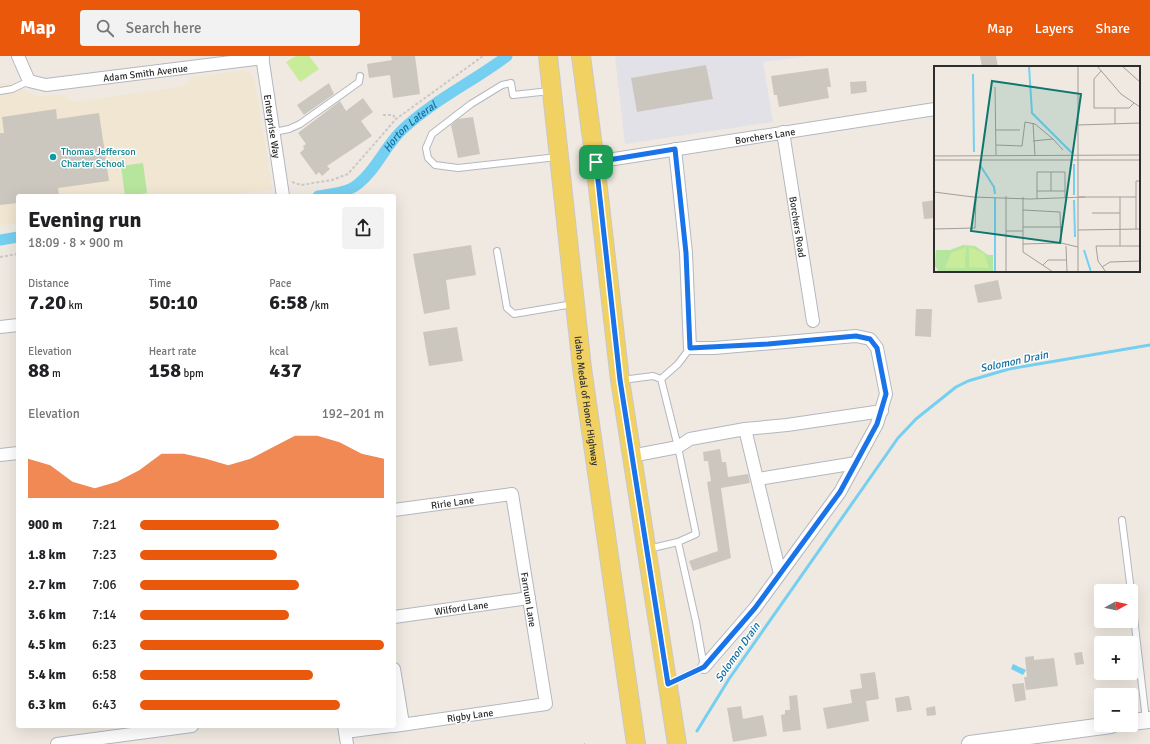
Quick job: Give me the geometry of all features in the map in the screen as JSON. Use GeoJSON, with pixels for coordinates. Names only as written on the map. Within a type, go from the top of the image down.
{"type":"FeatureCollection","features":[{"type":"Feature","properties":{"kind":"main road","name":"Idaho Medal of Honor Highway"},"geometry":{"type":"LineString","coordinates":[[548,56],[592,445],[636,744]]}},
{"type":"Feature","properties":{"kind":"main road"},"geometry":{"type":"LineString","coordinates":[[581,56],[596,162],[620,380],[677,744]]}},
{"type":"Feature","properties":{"kind":"street"},"geometry":{"type":"LineString","coordinates":[[18,56],[28,81]]}},
{"type":"Feature","properties":{"kind":"street","name":"Adam Smith Avenue"},"geometry":{"type":"LineString","coordinates":[[28,81],[46,85],[263,57]]}},
{"type":"Feature","properties":{"kind":"street","name":"Enterprise Way"},"geometry":{"type":"LineString","coordinates":[[263,57],[283,194]]}},
{"type":"Feature","properties":{"kind":"street","name":"Borchers Lane"},"geometry":{"type":"LineString","coordinates":[[596,162],[934,109]]}},
{"type":"Feature","properties":{"kind":"street","name":"Borchers Road"},"geometry":{"type":"LineString","coordinates":[[783,132],[813,321]]}},
{"type":"Feature","properties":{"kind":"street"},"geometry":{"type":"LineString","coordinates":[[675,149],[686,253],[690,348],[799,342],[856,336],[870,339],[877,348],[886,394],[877,424],[840,492],[755,608],[704,667]]}},
{"type":"Feature","properties":{"kind":"street"},"geometry":{"type":"LineString","coordinates":[[0,327],[16,325]]}},
{"type":"Feature","properties":{"kind":"street"},"geometry":{"type":"LineString","coordinates":[[631,456],[678,447],[690,440],[745,429],[787,425],[882,410]]}},
{"type":"Feature","properties":{"kind":"street"},"geometry":{"type":"LineString","coordinates":[[745,429],[780,574]]}},
{"type":"Feature","properties":{"kind":"street"},"geometry":{"type":"LineString","coordinates":[[0,455],[16,453]]}},
{"type":"Feature","properties":{"kind":"street"},"geometry":{"type":"LineString","coordinates":[[758,479],[856,463]]}},
{"type":"Feature","properties":{"kind":"street","name":"Ririe Lane"},"geometry":{"type":"LineString","coordinates":[[396,510],[512,494]]}},
{"type":"Feature","properties":{"kind":"street","name":"Farnum Lane"},"geometry":{"type":"LineString","coordinates":[[512,494],[546,704]]}},
{"type":"Feature","properties":{"kind":"street","name":"Wilford Lane"},"geometry":{"type":"LineString","coordinates":[[396,617],[529,598]]}},
{"type":"Feature","properties":{"kind":"street"},"geometry":{"type":"LineString","coordinates":[[396,691],[399,725]]}},
{"type":"Feature","properties":{"kind":"street","name":"Rigby Lane"},"geometry":{"type":"LineString","coordinates":[[399,725],[546,704]]}},
{"type":"Feature","properties":{"kind":"street"},"geometry":{"type":"LineString","coordinates":[[970,744],[1094,727]]}},
{"type":"Feature","properties":{"kind":"street"},"geometry":{"type":"LineString","coordinates":[[57,744],[126,730],[159,728]]}},
{"type":"Feature","properties":{"kind":"street"},"geometry":{"type":"LineString","coordinates":[[346,734],[380,728]]}},
{"type":"Feature","properties":{"kind":"lane"},"geometry":{"type":"LineString","coordinates":[[274,132],[289,129],[300,124],[359,82],[360,76]]}},
{"type":"Feature","properties":{"kind":"lane"},"geometry":{"type":"LineString","coordinates":[[0,91],[12,89],[28,81]]}},
{"type":"Feature","properties":{"kind":"lane"},"geometry":{"type":"LineString","coordinates":[[552,90],[513,95],[511,83],[502,85],[471,104],[442,125],[432,134],[426,148],[428,158],[435,165],[458,168],[559,156]]}},
{"type":"Feature","properties":{"kind":"lane"},"geometry":{"type":"LineString","coordinates":[[498,251],[507,308],[514,314],[575,304]]}},
{"type":"Feature","properties":{"kind":"lane"},"geometry":{"type":"LineString","coordinates":[[661,379],[678,364],[690,348]]}},
{"type":"Feature","properties":{"kind":"lane"},"geometry":{"type":"LineString","coordinates":[[620,380],[653,376],[661,379]]}},
{"type":"Feature","properties":{"kind":"lane"},"geometry":{"type":"LineString","coordinates":[[646,550],[678,542],[696,534],[678,447],[661,379]]}},
{"type":"Feature","properties":{"kind":"lane"},"geometry":{"type":"LineString","coordinates":[[1122,520],[1130,584]]}},
{"type":"Feature","properties":{"kind":"lane"},"geometry":{"type":"LineString","coordinates":[[668,684],[704,667],[696,622],[678,542]]}},
{"type":"Feature","properties":{"kind":"lane"},"geometry":{"type":"LineString","coordinates":[[1134,628],[1142,721]]}},
{"type":"Feature","properties":{"kind":"path"},"geometry":{"type":"LineString","coordinates":[[281,184],[292,182],[301,185],[340,178],[354,168],[396,119],[483,56]]}},
{"type":"Feature","properties":{"kind":"path"},"geometry":{"type":"LineString","coordinates":[[383,114],[393,115],[396,119]]}},
{"type":"Feature","properties":{"kind":"path"},"geometry":{"type":"LineString","coordinates":[[0,257],[16,254]]}},
{"type":"Feature","properties":{"kind":"shaded area"},"geometry":{"type":"Polygon","coordinates":[[[615,56],[809,56],[763,62],[773,122],[625,144],[615,56]]]}},
{"type":"Feature","properties":{"kind":"shaded area"},"geometry":{"type":"Polygon","coordinates":[[[244,70],[252,74],[255,83],[272,189],[234,194],[16,194],[16,223],[0,225],[0,84],[5,83],[38,96],[62,95],[74,102],[180,87],[186,85],[192,77],[244,70]]]}},
{"type":"Feature","properties":{"kind":"green space"},"geometry":{"type":"Polygon","coordinates":[[[296,56],[309,56],[319,69],[300,82],[286,62],[296,56]]]}},
{"type":"Feature","properties":{"kind":"green space"},"geometry":{"type":"Polygon","coordinates":[[[143,163],[147,193],[125,194],[121,166],[143,163]]]}},
{"type":"Feature","properties":{"kind":"water"},"geometry":{"type":"Polygon","coordinates":[[[1013,664],[1026,670],[1023,675],[1011,669],[1013,664]]]}},
{"type":"Feature","properties":{"kind":"building"},"geometry":{"type":"Polygon","coordinates":[[[391,56],[415,56],[420,94],[393,98],[390,75],[369,78],[367,64],[392,60],[391,56]]]}},
{"type":"Feature","properties":{"kind":"building"},"geometry":{"type":"Polygon","coordinates":[[[980,56],[996,56],[998,66],[982,66],[980,56]]]}},
{"type":"Feature","properties":{"kind":"building"},"geometry":{"type":"Polygon","coordinates":[[[706,65],[713,99],[637,112],[631,78],[706,65]]]}},
{"type":"Feature","properties":{"kind":"building"},"geometry":{"type":"Polygon","coordinates":[[[828,68],[831,87],[827,87],[829,98],[779,107],[777,95],[774,95],[771,76],[828,68]]]}},
{"type":"Feature","properties":{"kind":"building"},"geometry":{"type":"Polygon","coordinates":[[[866,81],[867,92],[851,94],[850,82],[866,81]]]}},
{"type":"Feature","properties":{"kind":"building"},"geometry":{"type":"Polygon","coordinates":[[[329,83],[334,94],[304,115],[297,105],[329,83]]]}},
{"type":"Feature","properties":{"kind":"building"},"geometry":{"type":"Polygon","coordinates":[[[363,98],[373,112],[361,121],[372,136],[327,166],[330,169],[322,176],[319,172],[316,175],[300,153],[304,149],[303,146],[306,144],[298,133],[340,101],[346,111],[363,98]]]}},
{"type":"Feature","properties":{"kind":"building","name":"Thomas Jefferson Charter School"},"geometry":{"type":"Polygon","coordinates":[[[56,109],[57,119],[99,113],[109,181],[58,188],[59,194],[16,194],[16,203],[0,205],[0,133],[4,133],[2,117],[56,109]]]}},
{"type":"Feature","properties":{"kind":"building"},"geometry":{"type":"Polygon","coordinates":[[[473,117],[480,154],[458,158],[451,125],[458,119],[473,117]]]}},
{"type":"Feature","properties":{"kind":"building"},"geometry":{"type":"Polygon","coordinates":[[[934,200],[934,218],[924,219],[922,202],[934,200]]]}},
{"type":"Feature","properties":{"kind":"building"},"geometry":{"type":"Polygon","coordinates":[[[471,245],[476,275],[446,280],[450,309],[424,314],[413,254],[471,245]]]}},
{"type":"Feature","properties":{"kind":"building"},"geometry":{"type":"Polygon","coordinates":[[[998,280],[1002,299],[978,303],[974,285],[998,280]]]}},
{"type":"Feature","properties":{"kind":"building"},"geometry":{"type":"Polygon","coordinates":[[[916,309],[932,309],[931,337],[915,336],[916,309]]]}},
{"type":"Feature","properties":{"kind":"building"},"geometry":{"type":"Polygon","coordinates":[[[457,327],[463,361],[429,366],[423,332],[457,327]]]}},
{"type":"Feature","properties":{"kind":"building"},"geometry":{"type":"Polygon","coordinates":[[[720,449],[722,462],[726,462],[728,477],[748,474],[750,483],[721,488],[731,558],[693,571],[689,561],[718,551],[707,482],[711,481],[708,461],[704,461],[703,452],[720,449]]]}},
{"type":"Feature","properties":{"kind":"building"},"geometry":{"type":"Polygon","coordinates":[[[1082,652],[1084,664],[1076,665],[1074,653],[1082,652]]]}},
{"type":"Feature","properties":{"kind":"building"},"geometry":{"type":"Polygon","coordinates":[[[1034,656],[1034,660],[1054,658],[1058,686],[1026,690],[1024,677],[1027,677],[1025,657],[1034,656]]]}},
{"type":"Feature","properties":{"kind":"building"},"geometry":{"type":"Polygon","coordinates":[[[875,672],[879,699],[866,701],[869,721],[827,729],[823,708],[852,703],[850,690],[862,688],[860,674],[875,672]]]}},
{"type":"Feature","properties":{"kind":"building"},"geometry":{"type":"Polygon","coordinates":[[[1024,683],[1026,700],[1015,702],[1012,684],[1024,683]]]}},
{"type":"Feature","properties":{"kind":"building"},"geometry":{"type":"Polygon","coordinates":[[[797,695],[801,730],[783,732],[781,715],[785,714],[785,710],[790,710],[789,696],[797,695]]]}},
{"type":"Feature","properties":{"kind":"building"},"geometry":{"type":"Polygon","coordinates":[[[909,696],[912,710],[897,712],[895,698],[909,696]]]}},
{"type":"Feature","properties":{"kind":"building"},"geometry":{"type":"Polygon","coordinates":[[[741,706],[743,719],[763,715],[767,736],[733,742],[727,708],[741,706]]]}},
{"type":"Feature","properties":{"kind":"building"},"geometry":{"type":"Polygon","coordinates":[[[935,706],[936,715],[927,716],[926,708],[935,706]]]}},
{"type":"Feature","properties":{"kind":"waterway","name":"Horton Lateral"},"geometry":{"type":"LineString","coordinates":[[333,194],[354,187],[365,178],[396,136],[426,110],[507,56]]}},
{"type":"Feature","properties":{"kind":"waterway","name":"Horton Lateral"},"geometry":{"type":"LineString","coordinates":[[0,240],[16,237]]}},
{"type":"Feature","properties":{"kind":"waterway","name":"Solomon Drain"},"geometry":{"type":"LineString","coordinates":[[697,731],[729,679],[898,438],[916,419],[956,387],[968,381],[1009,369],[1150,345]]}},
{"type":"Feature","properties":{"kind":"place","name":"Thomas Jefferson Charter School"},"geometry":{"type":"Point","coordinates":[53,157]}},
{"type":"Feature","properties":{"kind":"route"},"geometry":{"type":"LineString","coordinates":[[675,149],[686,253],[690,348],[714,348],[856,336],[870,339],[877,348],[886,394],[877,424],[840,492],[755,608],[704,667],[686,677],[668,684],[620,380],[596,162],[675,149]]}}]}
